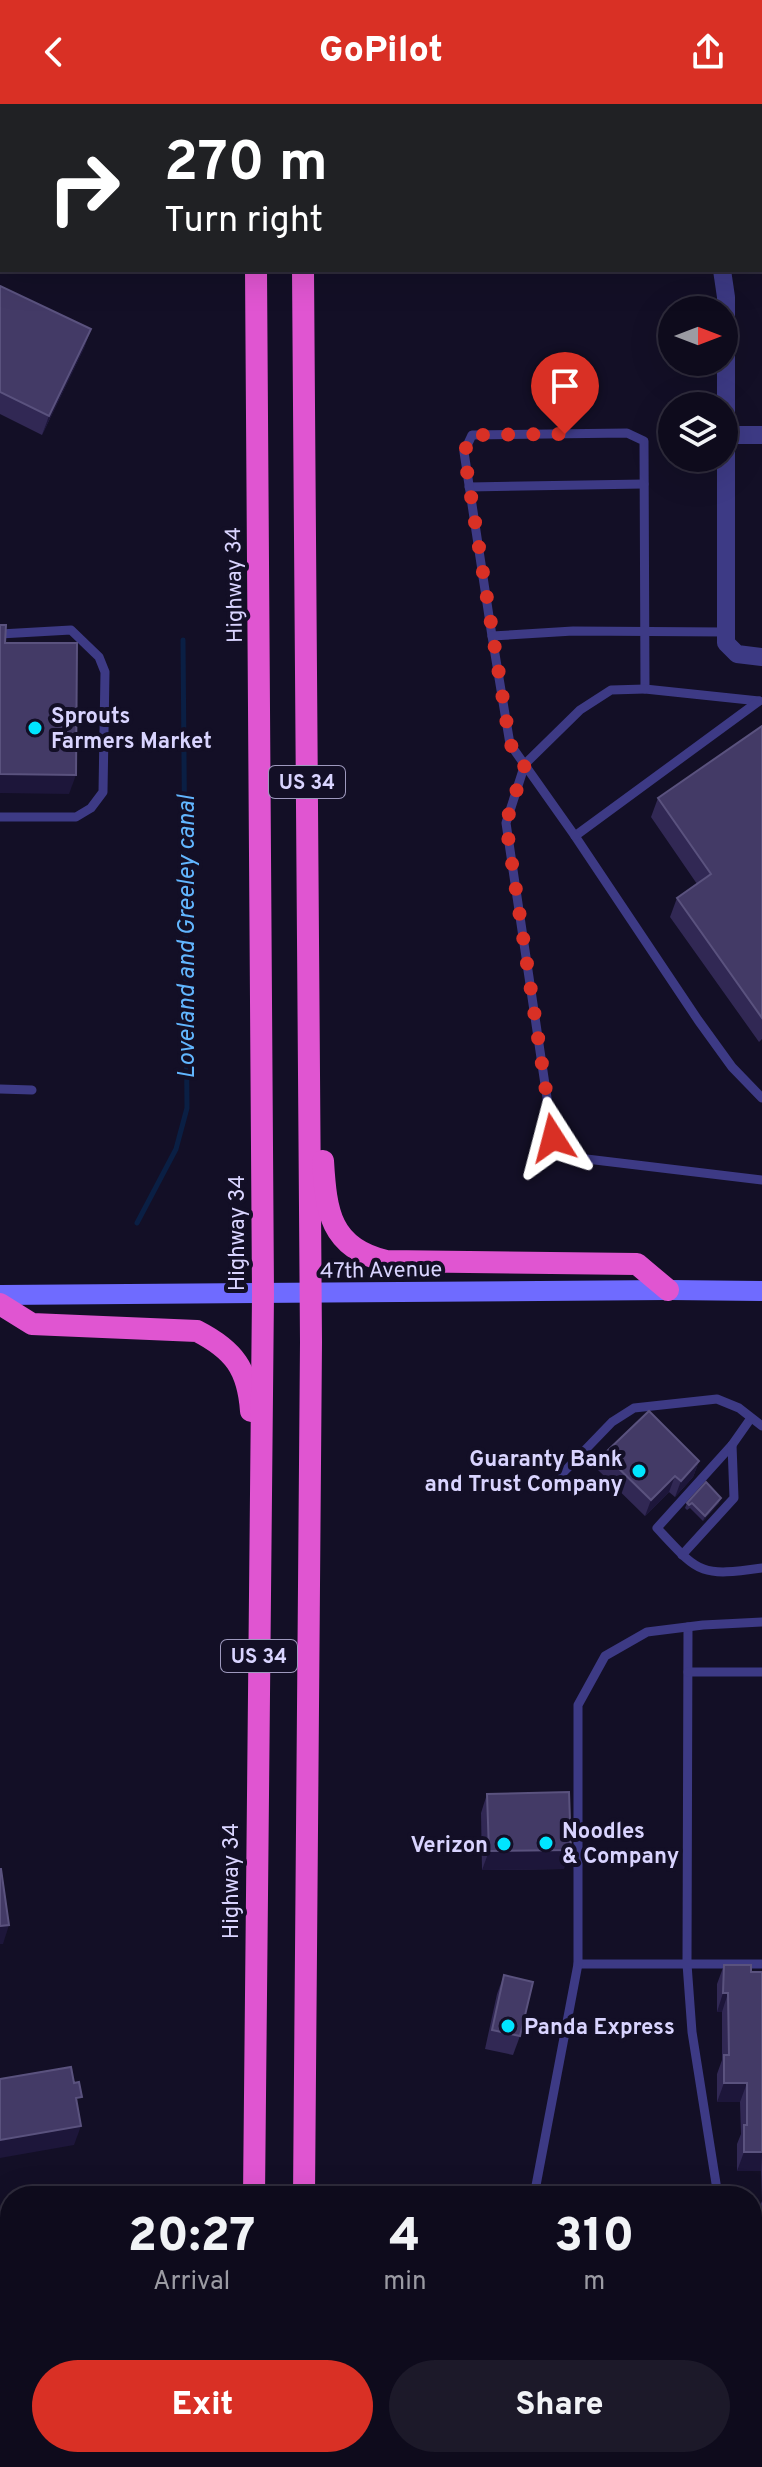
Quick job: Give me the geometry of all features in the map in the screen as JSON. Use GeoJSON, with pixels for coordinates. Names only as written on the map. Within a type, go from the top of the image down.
{"type":"FeatureCollection","features":[{"type":"Feature","properties":{"kind":"highway","name":"Highway 34"},"geometry":{"type":"LineString","coordinates":[[254,2186],[263,1294],[256,272]]}},
{"type":"Feature","properties":{"kind":"highway","name":"US 34"},"geometry":{"type":"LineString","coordinates":[[303,272],[311,1294],[304,2186]]}},
{"type":"Feature","properties":{"kind":"highway"},"geometry":{"type":"LineString","coordinates":[[309,934],[324,1184],[332,1218],[349,1246],[386,1261],[637,1264],[668,1290]]}},
{"type":"Feature","properties":{"kind":"highway"},"geometry":{"type":"LineString","coordinates":[[0,1304],[32,1324],[197,1331],[216,1340],[237,1359],[246,1378],[250,1404],[260,1565]]}},
{"type":"Feature","properties":{"kind":"main road","name":"47th Avenue"},"geometry":{"type":"LineString","coordinates":[[0,1295],[762,1291]]}},
{"type":"Feature","properties":{"kind":"street"},"geometry":{"type":"LineString","coordinates":[[722,272],[726,297],[725,392]]}},
{"type":"Feature","properties":{"kind":"street"},"geometry":{"type":"LineString","coordinates":[[738,435],[762,435]]}},
{"type":"Feature","properties":{"kind":"street"},"geometry":{"type":"LineString","coordinates":[[725,472],[726,637],[737,654],[762,657]]}},
{"type":"Feature","properties":{"kind":"lane"},"geometry":{"type":"LineString","coordinates":[[645,689],[644,441],[627,433],[472,435],[464,452],[510,744],[698,1020],[732,1067],[762,1098]]}},
{"type":"Feature","properties":{"kind":"lane"},"geometry":{"type":"LineString","coordinates":[[469,487],[644,484]]}},
{"type":"Feature","properties":{"kind":"lane"},"geometry":{"type":"LineString","coordinates":[[0,634],[71,630],[99,657],[105,672],[103,792],[91,808],[76,817],[0,817]]}},
{"type":"Feature","properties":{"kind":"lane"},"geometry":{"type":"LineString","coordinates":[[492,636],[644,631],[726,637]]}},
{"type":"Feature","properties":{"kind":"lane"},"geometry":{"type":"LineString","coordinates":[[760,702],[645,689],[611,690],[580,710],[525,764],[506,823],[553,1138],[570,1157],[762,1180]]}},
{"type":"Feature","properties":{"kind":"lane"},"geometry":{"type":"LineString","coordinates":[[575,836],[760,702]]}},
{"type":"Feature","properties":{"kind":"lane"},"geometry":{"type":"LineString","coordinates":[[751,1087],[762,1080]]}},
{"type":"Feature","properties":{"kind":"lane"},"geometry":{"type":"LineString","coordinates":[[0,1089],[32,1090]]}},
{"type":"Feature","properties":{"kind":"lane"},"geometry":{"type":"LineString","coordinates":[[557,1479],[612,1422],[634,1408],[717,1399],[739,1408],[762,1426]]}},
{"type":"Feature","properties":{"kind":"lane"},"geometry":{"type":"LineString","coordinates":[[751,1418],[732,1445],[657,1528],[702,1571],[728,1573],[762,1568]]}},
{"type":"Feature","properties":{"kind":"lane"},"geometry":{"type":"LineString","coordinates":[[682,1555],[734,1498],[732,1445]]}},
{"type":"Feature","properties":{"kind":"lane"},"geometry":{"type":"LineString","coordinates":[[536,2186],[578,1964],[578,1705],[605,1656],[647,1632],[762,1622]]}},
{"type":"Feature","properties":{"kind":"lane"},"geometry":{"type":"LineString","coordinates":[[688,1627],[687,1964],[692,2032],[716,2186]]}},
{"type":"Feature","properties":{"kind":"lane"},"geometry":{"type":"LineString","coordinates":[[688,1672],[762,1672]]}},
{"type":"Feature","properties":{"kind":"lane"},"geometry":{"type":"LineString","coordinates":[[578,1964],[762,1964]]}},
{"type":"Feature","properties":{"kind":"building"},"geometry":{"type":"Polygon","coordinates":[[[0,286],[91,329],[49,416],[0,392],[0,286]]]}},
{"type":"Feature","properties":{"kind":"building","name":"Sprouts Farmers Market"},"geometry":{"type":"Polygon","coordinates":[[[0,625],[6,625],[5,643],[77,643],[76,775],[0,774],[0,625]]]}},
{"type":"Feature","properties":{"kind":"building"},"geometry":{"type":"Polygon","coordinates":[[[762,726],[762,1018],[677,898],[711,874],[658,798],[762,726]]]}},
{"type":"Feature","properties":{"kind":"building"},"geometry":{"type":"Polygon","coordinates":[[[649,1411],[699,1461],[681,1481],[675,1476],[651,1500],[604,1454],[649,1411]]]}},
{"type":"Feature","properties":{"kind":"building"},"geometry":{"type":"Polygon","coordinates":[[[706,1482],[721,1498],[705,1516],[692,1503],[687,1503],[706,1482]]]}},
{"type":"Feature","properties":{"kind":"building"},"geometry":{"type":"Polygon","coordinates":[[[569,1792],[571,1850],[489,1851],[487,1794],[569,1792]]]}},
{"type":"Feature","properties":{"kind":"building"},"geometry":{"type":"Polygon","coordinates":[[[0,1869],[9,1925],[0,1926],[0,1869]]]}},
{"type":"Feature","properties":{"kind":"building"},"geometry":{"type":"Polygon","coordinates":[[[724,1965],[751,1965],[751,1972],[762,1972],[762,2152],[744,2152],[747,2083],[724,2083],[724,2055],[729,2055],[728,1993],[723,1993],[724,1965]]]}},
{"type":"Feature","properties":{"kind":"building"},"geometry":{"type":"Polygon","coordinates":[[[504,1975],[533,1982],[520,2036],[492,2030],[504,1975]]]}},
{"type":"Feature","properties":{"kind":"building"},"geometry":{"type":"Polygon","coordinates":[[[71,2067],[74,2083],[79,2082],[82,2097],[76,2098],[81,2126],[0,2140],[0,2079],[71,2067]]]}},
{"type":"Feature","properties":{"kind":"waterway","name":"Loveland and Greeley canal"},"geometry":{"type":"LineString","coordinates":[[137,1223],[176,1149],[187,1108],[183,640]]}},
{"type":"Feature","properties":{"kind":"place","name":"Sprouts Farmers Market"},"geometry":{"type":"Point","coordinates":[35,728]}},
{"type":"Feature","properties":{"kind":"place","name":"Guaranty Bank and Trust Company"},"geometry":{"type":"Point","coordinates":[639,1471]}},
{"type":"Feature","properties":{"kind":"place","name":"Noodles & Company"},"geometry":{"type":"Point","coordinates":[546,1843]}},
{"type":"Feature","properties":{"kind":"place","name":"Verizon"},"geometry":{"type":"Point","coordinates":[504,1844]}},
{"type":"Feature","properties":{"kind":"place","name":"Panda Express"},"geometry":{"type":"Point","coordinates":[508,2026]}},
{"type":"Feature","properties":{"kind":"route"},"geometry":{"type":"LineString","coordinates":[[553,1138],[506,823],[525,764],[510,744],[464,452],[472,435],[565,434]]}}]}
